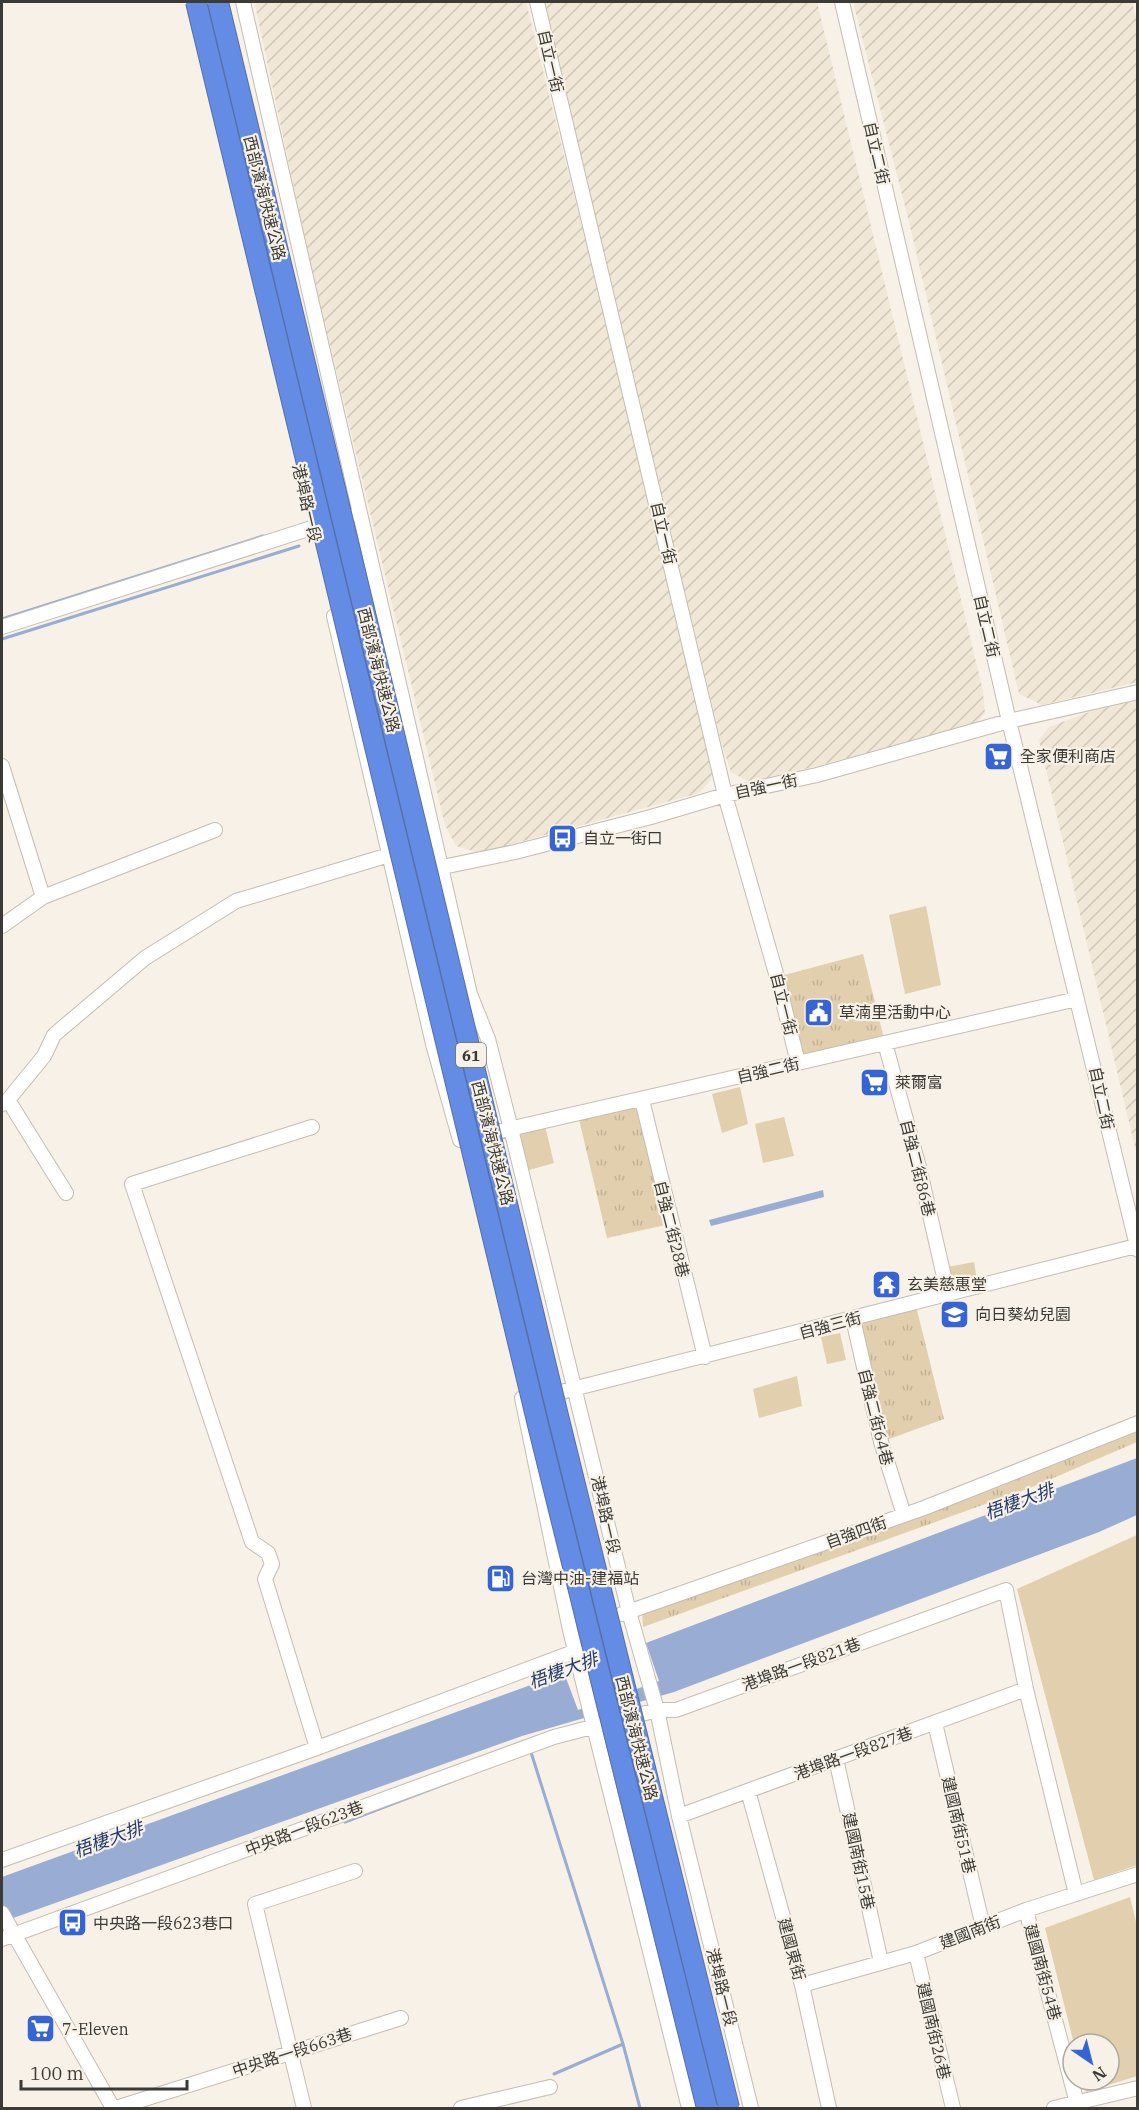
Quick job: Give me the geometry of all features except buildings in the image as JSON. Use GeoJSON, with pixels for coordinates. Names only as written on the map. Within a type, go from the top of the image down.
{"type":"FeatureCollection","features":[{"type":"Feature","properties":{"kind":"highway","name":"西部濱海快速公路"},"geometry":{"type":"LineString","coordinates":[[196,2],[539,1429],[707,2109]]}},
{"type":"Feature","properties":{"kind":"highway","name":"西部濱海快速公路"},"geometry":{"type":"LineString","coordinates":[[218,2],[559,1420],[729,2109]]}},
{"type":"Feature","properties":{"kind":"highway"},"geometry":{"type":"LineString","coordinates":[[559,1420],[574,1453],[601,1536],[737,2109]]}},
{"type":"Feature","properties":{"kind":"highway"},"geometry":{"type":"LineString","coordinates":[[539,1429],[540,1459],[547,1492],[698,2109]]}},
{"type":"Feature","properties":{"kind":"street","name":"港埠路一段"},"geometry":{"type":"LineString","coordinates":[[186,2],[314,529],[425,1006],[460,1139],[523,1402],[570,1630],[689,2109]]}},
{"type":"Feature","properties":{"kind":"street","name":"港埠路一段"},"geometry":{"type":"LineString","coordinates":[[243,2],[470,994],[488,1039],[511,1129],[629,1612],[657,1710],[679,1816],[751,2109]]}},
{"type":"Feature","properties":{"kind":"street","name":"自立一街"},"geometry":{"type":"LineString","coordinates":[[537,2],[725,795],[777,977],[798,1063]]}},
{"type":"Feature","properties":{"kind":"street","name":"自立二街"},"geometry":{"type":"LineString","coordinates":[[842,2],[1009,721],[1137,1248]]}},
{"type":"Feature","properties":{"kind":"street"},"geometry":{"type":"LineString","coordinates":[[2,627],[314,529],[359,512]]}},
{"type":"Feature","properties":{"kind":"street","name":"自強一街"},"geometry":{"type":"LineString","coordinates":[[394,877],[515,852],[651,817],[725,795],[817,775],[1009,721],[1137,692]]}},
{"type":"Feature","properties":{"kind":"street"},"geometry":{"type":"LineString","coordinates":[[2,766],[43,897]]}},
{"type":"Feature","properties":{"kind":"street"},"geometry":{"type":"LineString","coordinates":[[2,926],[43,897],[214,830]]}},
{"type":"Feature","properties":{"kind":"street"},"geometry":{"type":"LineString","coordinates":[[66,1193],[5,1102],[44,1056],[54,1035],[145,958],[236,901],[389,855]]}},
{"type":"Feature","properties":{"kind":"street","name":"港埠路一段"},"geometry":{"type":"LineString","coordinates":[[470,994],[472,1098],[480,1136],[717,2109]]}},
{"type":"Feature","properties":{"kind":"street","name":"自強二街"},"geometry":{"type":"LineString","coordinates":[[460,1139],[642,1100],[1077,999]]}},
{"type":"Feature","properties":{"kind":"street","name":"港埠路一段"},"geometry":{"type":"LineString","coordinates":[[425,1006],[472,1098]]}},
{"type":"Feature","properties":{"kind":"street","name":"自強二街86巷"},"geometry":{"type":"LineString","coordinates":[[885,1043],[919,1167],[948,1294]]}},
{"type":"Feature","properties":{"kind":"street","name":"自強二街28巷"},"geometry":{"type":"LineString","coordinates":[[642,1100],[705,1357]]}},
{"type":"Feature","properties":{"kind":"street"},"geometry":{"type":"LineString","coordinates":[[312,1126],[132,1184],[252,1542],[268,1553],[272,1564],[265,1579],[317,1748]]}},
{"type":"Feature","properties":{"kind":"street","name":"自強三街"},"geometry":{"type":"LineString","coordinates":[[523,1402],[1137,1248]]}},
{"type":"Feature","properties":{"kind":"street","name":"自強二街64巷"},"geometry":{"type":"LineString","coordinates":[[853,1319],[881,1442],[904,1515]]}},
{"type":"Feature","properties":{"kind":"street","name":"自強四街"},"geometry":{"type":"LineString","coordinates":[[570,1630],[629,1612],[904,1515],[1137,1423]]}},
{"type":"Feature","properties":{"kind":"street","name":"港埠路一段821巷"},"geometry":{"type":"LineString","coordinates":[[594,1725],[657,1710],[675,1710],[1006,1590],[1026,1689]]}},
{"type":"Feature","properties":{"kind":"street"},"geometry":{"type":"LineString","coordinates":[[2,1860],[317,1748],[576,1650]]}},
{"type":"Feature","properties":{"kind":"street"},"geometry":{"type":"LineString","coordinates":[[1026,1689],[1076,1894]]}},
{"type":"Feature","properties":{"kind":"street","name":"港埠路一段827巷"},"geometry":{"type":"LineString","coordinates":[[679,1816],[1026,1689]]}},
{"type":"Feature","properties":{"kind":"street","name":"建國南街51巷"},"geometry":{"type":"LineString","coordinates":[[935,1723],[983,1927]]}},
{"type":"Feature","properties":{"kind":"street","name":"中央路一段623巷"},"geometry":{"type":"LineString","coordinates":[[2,1939],[9,1924],[359,1807],[594,1725]]}},
{"type":"Feature","properties":{"kind":"street","name":"建國南街15巷"},"geometry":{"type":"LineString","coordinates":[[836,1759],[881,1962]]}},
{"type":"Feature","properties":{"kind":"street","name":"建國東街"},"geometry":{"type":"LineString","coordinates":[[748,1791],[802,1985],[829,2109]]}},
{"type":"Feature","properties":{"kind":"street"},"geometry":{"type":"LineString","coordinates":[[304,2109],[255,1904],[355,1871]]}},
{"type":"Feature","properties":{"kind":"street","name":"建國南街"},"geometry":{"type":"LineString","coordinates":[[802,1985],[916,1953],[1026,1910],[1137,1878]]}},
{"type":"Feature","properties":{"kind":"street","name":"建國南街54巷"},"geometry":{"type":"LineString","coordinates":[[1026,1910],[1077,2103]]}},
{"type":"Feature","properties":{"kind":"street"},"geometry":{"type":"LineString","coordinates":[[9,1924],[114,2109]]}},
{"type":"Feature","properties":{"kind":"street","name":"建國南街26巷"},"geometry":{"type":"LineString","coordinates":[[916,1953],[953,2109]]}},
{"type":"Feature","properties":{"kind":"street","name":"中央路一段663巷"},"geometry":{"type":"LineString","coordinates":[[114,2109],[401,2018]]}},
{"type":"Feature","properties":{"kind":"street"},"geometry":{"type":"LineString","coordinates":[[461,2109],[550,2087]]}},
{"type":"Feature","properties":{"kind":"street"},"geometry":{"type":"LineString","coordinates":[[1054,2109],[1137,2088]]}},
{"type":"Feature","properties":{"kind":"shaded area"},"geometry":{"type":"Polygon","coordinates":[[[257,2],[526,2],[716,765],[710,781],[699,793],[480,853],[456,846],[445,825],[307,249],[255,5],[257,2]]]}},
{"type":"Feature","properties":{"kind":"shaded area"},"geometry":{"type":"Polygon","coordinates":[[[542,2],[817,2],[983,691],[985,713],[975,725],[751,783],[731,772],[721,742],[542,2]]]}},
{"type":"Feature","properties":{"kind":"shaded area"},"geometry":{"type":"Polygon","coordinates":[[[853,2],[1132,2],[1138,25],[1137,682],[1042,705],[1019,694],[910,226],[853,2]]]}},
{"type":"Feature","properties":{"kind":"shaded area"},"geometry":{"type":"Polygon","coordinates":[[[1138,700],[1137,1156],[1039,740],[1049,727],[1092,711],[1138,700]]]}},
{"type":"Feature","properties":{"kind":"green space"},"geometry":{"type":"Polygon","coordinates":[[[926,906],[941,985],[905,994],[889,915],[926,906]]]}},
{"type":"Feature","properties":{"kind":"green space"},"geometry":{"type":"Polygon","coordinates":[[[863,954],[885,1043],[798,1063],[777,977],[863,954]]]}},
{"type":"Feature","properties":{"kind":"green space"},"geometry":{"type":"Polygon","coordinates":[[[740,1087],[748,1124],[722,1133],[712,1094],[740,1087]]]}},
{"type":"Feature","properties":{"kind":"green space"},"geometry":{"type":"Polygon","coordinates":[[[642,1100],[670,1224],[607,1238],[578,1115],[642,1100]]]}},
{"type":"Feature","properties":{"kind":"green space"},"geometry":{"type":"Polygon","coordinates":[[[784,1117],[794,1156],[763,1163],[755,1124],[784,1117]]]}},
{"type":"Feature","properties":{"kind":"green space"},"geometry":{"type":"Polygon","coordinates":[[[544,1122],[554,1163],[522,1172],[511,1129],[544,1122]]]}},
{"type":"Feature","properties":{"kind":"green space"},"geometry":{"type":"Polygon","coordinates":[[[974,1262],[978,1287],[948,1294],[942,1268],[974,1262]]]}},
{"type":"Feature","properties":{"kind":"green space"},"geometry":{"type":"Polygon","coordinates":[[[915,1302],[944,1419],[881,1442],[853,1319],[915,1302]]]}},
{"type":"Feature","properties":{"kind":"green space"},"geometry":{"type":"Polygon","coordinates":[[[840,1333],[846,1360],[827,1364],[821,1337],[840,1333]]]}},
{"type":"Feature","properties":{"kind":"green space"},"geometry":{"type":"Polygon","coordinates":[[[797,1376],[802,1406],[759,1418],[753,1389],[797,1376]]]}},
{"type":"Feature","properties":{"kind":"green space"},"geometry":{"type":"Polygon","coordinates":[[[1137,1423],[1137,1442],[1030,1488],[643,1627],[642,1607],[1137,1423]]]}},
{"type":"Feature","properties":{"kind":"green space"},"geometry":{"type":"Polygon","coordinates":[[[1137,1535],[1137,1865],[1094,1880],[1017,1589],[1137,1535]]]}},
{"type":"Feature","properties":{"kind":"green space"},"geometry":{"type":"Polygon","coordinates":[[[1130,1897],[1138,1930],[1137,2076],[1121,2081],[1121,2032],[1071,2032],[1045,1928],[1130,1897]]]}},
{"type":"Feature","properties":{"kind":"water"},"geometry":{"type":"Polygon","coordinates":[[[823,1190],[824,1197],[711,1226],[709,1220],[823,1190]]]}},
{"type":"Feature","properties":{"kind":"water","name":"梧棲大排"},"geometry":{"type":"Polygon","coordinates":[[[1137,1458],[1137,1515],[1099,1532],[674,1692],[522,1736],[2,1922],[2,1877],[638,1646],[1137,1458]]]}},
{"type":"Feature","properties":{"kind":"pier"},"geometry":{"type":"Polygon","coordinates":[[[645,1640],[659,1681],[578,1710],[563,1670],[645,1640]]]}},
{"type":"Feature","properties":{"kind":"waterway"},"geometry":{"type":"LineString","coordinates":[[2,619],[263,536]]}},
{"type":"Feature","properties":{"kind":"waterway"},"geometry":{"type":"LineString","coordinates":[[2,639],[299,546]]}},
{"type":"Feature","properties":{"kind":"waterway"},"geometry":{"type":"LineString","coordinates":[[530,1749],[623,2044],[640,2108]]}},
{"type":"Feature","properties":{"kind":"waterway"},"geometry":{"type":"LineString","coordinates":[[345,1822],[455,1780]]}},
{"type":"Feature","properties":{"kind":"waterway"},"geometry":{"type":"LineString","coordinates":[[554,2074],[623,2044]]}},
{"type":"Feature","properties":{"kind":"place","name":"全家便利商店"},"geometry":{"type":"Point","coordinates":[999,756]}},
{"type":"Feature","properties":{"kind":"place","name":"自立一街口"},"geometry":{"type":"Point","coordinates":[562,838]}},
{"type":"Feature","properties":{"kind":"place","name":"草湳里活動中心"},"geometry":{"type":"Point","coordinates":[818,1012]}},
{"type":"Feature","properties":{"kind":"place","name":"萊爾富"},"geometry":{"type":"Point","coordinates":[874,1082]}},
{"type":"Feature","properties":{"kind":"place","name":"玄美慈惠堂"},"geometry":{"type":"Point","coordinates":[886,1284]}},
{"type":"Feature","properties":{"kind":"place","name":"向日葵幼兒園"},"geometry":{"type":"Point","coordinates":[954,1314]}},
{"type":"Feature","properties":{"kind":"place","name":"台灣中油-建福站"},"geometry":{"type":"Point","coordinates":[500,1578]}},
{"type":"Feature","properties":{"kind":"place","name":"中央路一段623巷口"},"geometry":{"type":"Point","coordinates":[72,1923]}},
{"type":"Feature","properties":{"kind":"place","name":"7-Eleven"},"geometry":{"type":"Point","coordinates":[41,2029]}}]}
